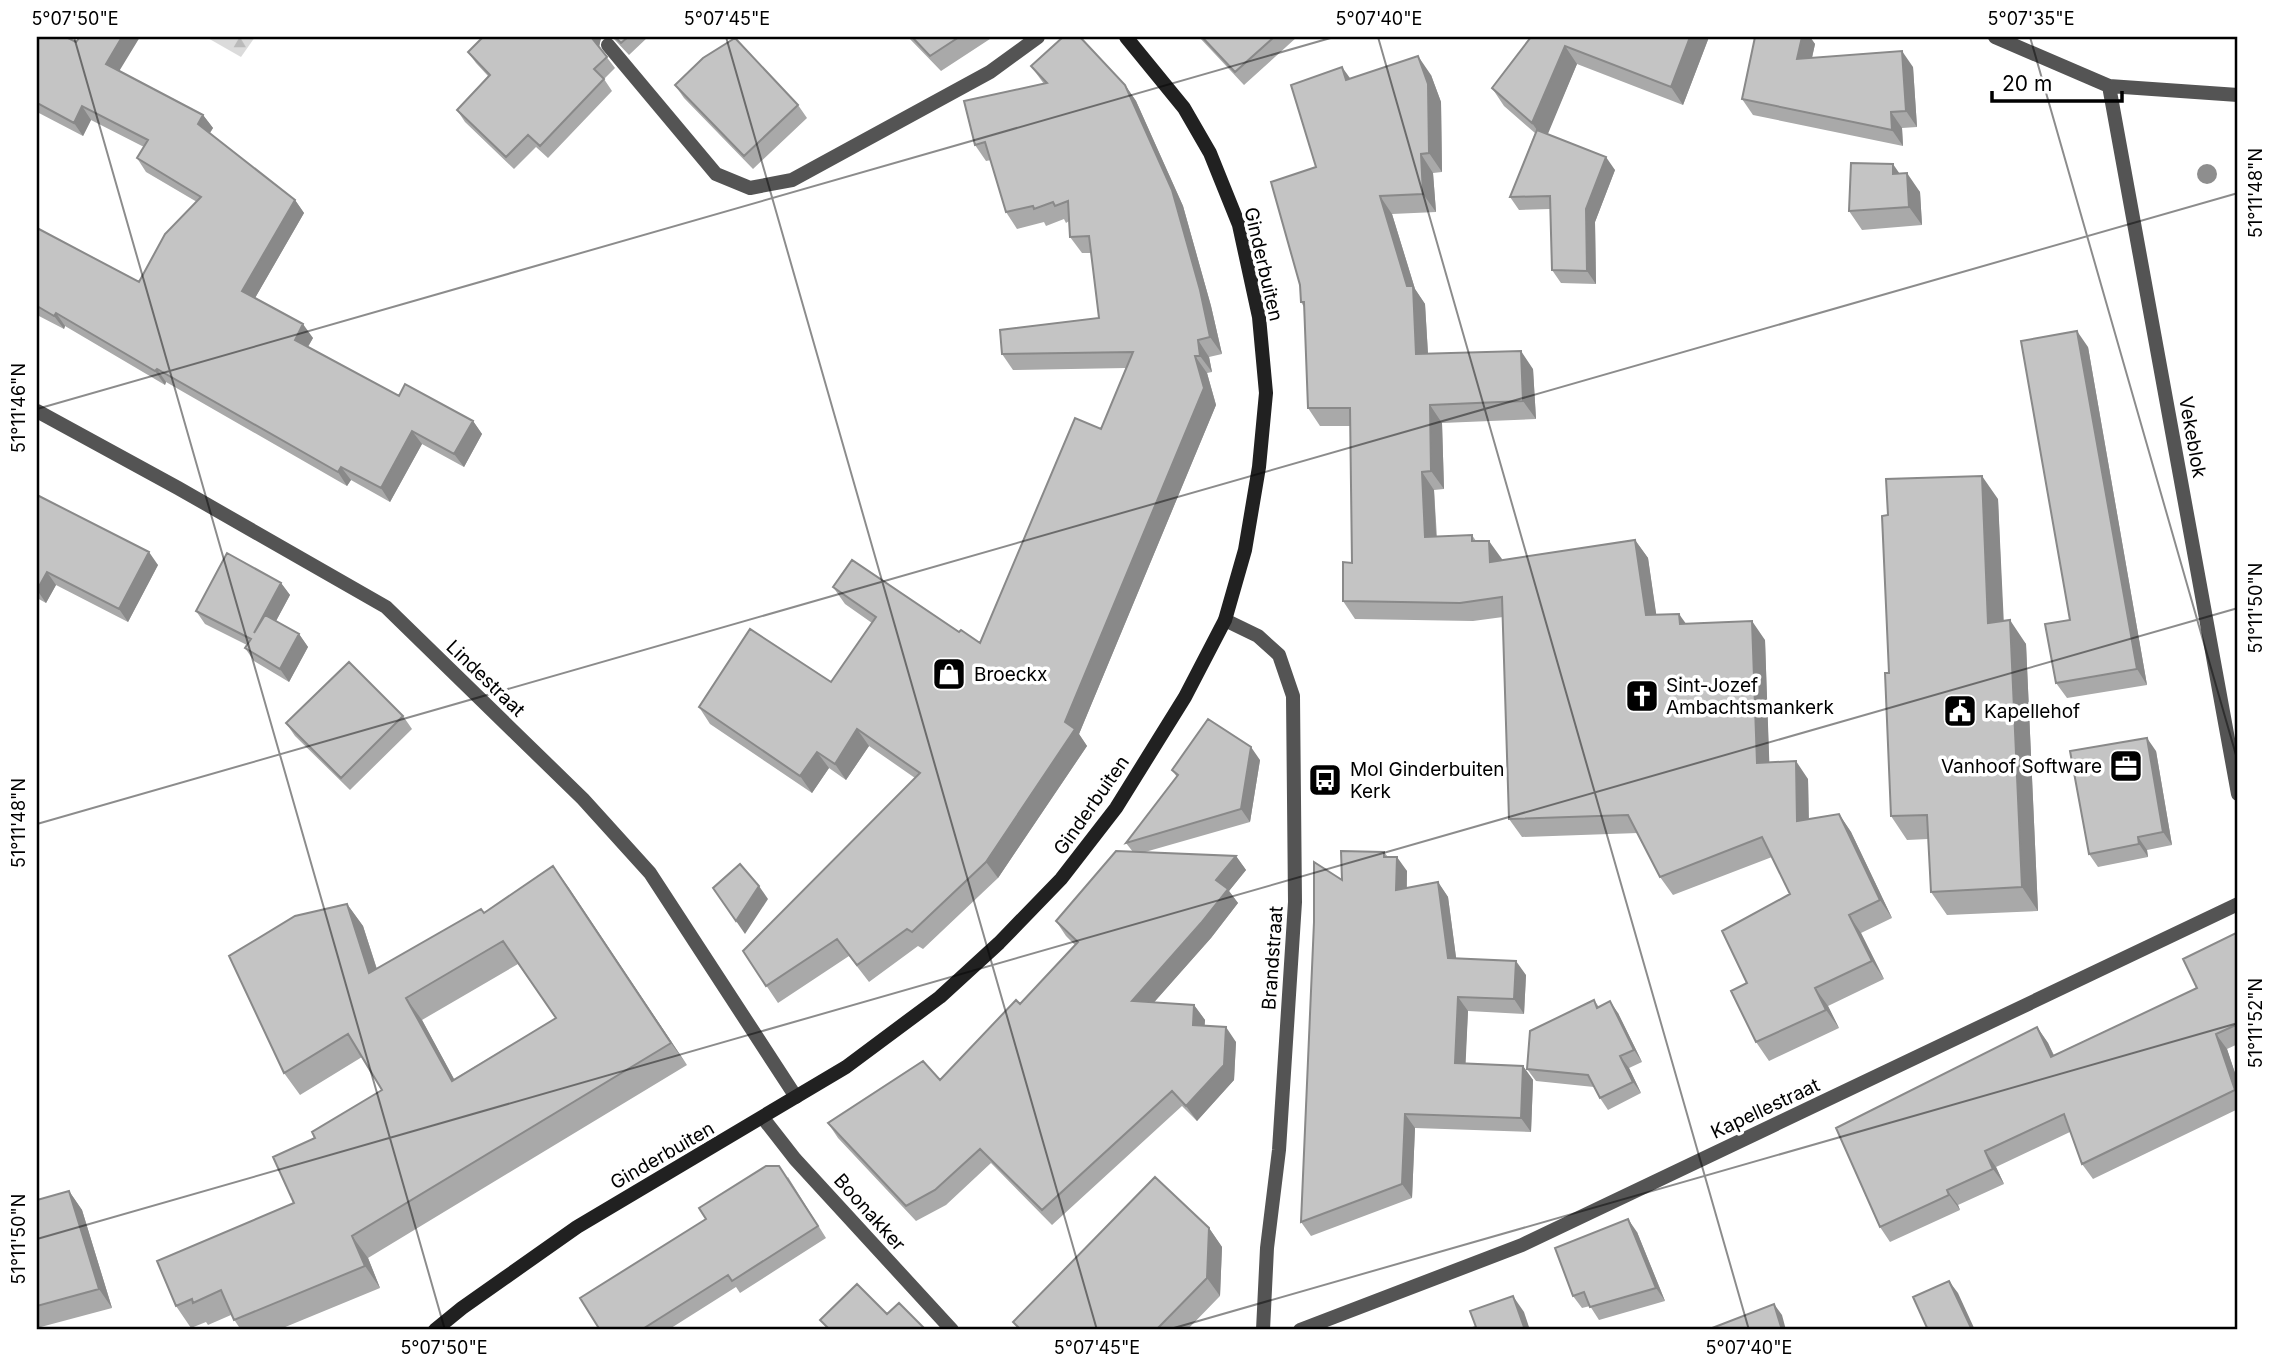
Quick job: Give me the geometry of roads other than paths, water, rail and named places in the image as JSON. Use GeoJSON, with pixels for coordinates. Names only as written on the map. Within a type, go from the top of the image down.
{"type":"FeatureCollection","features":[{"type":"Feature","properties":{"kind":"main road","name":"Ginderbuiten"},"geometry":{"type":"LineString","coordinates":[[435,1330],[462,1307],[578,1227],[846,1068],[940,997],[999,943],[1062,879],[1123,797],[1185,698],[1225,620],[1245,550],[1259,467],[1266,393],[1259,317],[1239,225],[1210,153],[1184,108],[1126,37]]}},
{"type":"Feature","properties":{"kind":"street"},"geometry":{"type":"LineString","coordinates":[[608,45],[716,174],[750,188],[792,180],[990,72],[1038,37]]}},
{"type":"Feature","properties":{"kind":"street"},"geometry":{"type":"LineString","coordinates":[[1995,37],[2109,86],[2238,95]]}},
{"type":"Feature","properties":{"kind":"street","name":"Vekeblok"},"geometry":{"type":"LineString","coordinates":[[2109,86],[2238,794]]}},
{"type":"Feature","properties":{"kind":"street","name":"Lindestraat"},"geometry":{"type":"LineString","coordinates":[[37,411],[386,607],[583,799],[650,873],[796,1097]]}},
{"type":"Feature","properties":{"kind":"street","name":"Brandstraat"},"geometry":{"type":"LineString","coordinates":[[1225,620],[1258,636],[1279,655],[1293,696],[1295,902],[1279,1150],[1267,1248],[1262,1330]]}},
{"type":"Feature","properties":{"kind":"street","name":"Kapellestraat"},"geometry":{"type":"LineString","coordinates":[[1300,1330],[1522,1245],[2238,904]]}},
{"type":"Feature","properties":{"kind":"street","name":"Boonakker"},"geometry":{"type":"LineString","coordinates":[[763,1118],[795,1159],[952,1330]]}},
{"type":"Feature","properties":{"kind":"place","name":"Broeckx"},"geometry":{"type":"Point","coordinates":[949,674]}},
{"type":"Feature","properties":{"kind":"place","name":"Sint-Jozef Ambachtsmankerk"},"geometry":{"type":"Point","coordinates":[1642,696]}},
{"type":"Feature","properties":{"kind":"place","name":"Kapellehof"},"geometry":{"type":"Point","coordinates":[1960,711]}},
{"type":"Feature","properties":{"kind":"place","name":"Vanhoof Software"},"geometry":{"type":"Point","coordinates":[2126,766]}},
{"type":"Feature","properties":{"kind":"place","name":"Mol Ginderbuiten Kerk"},"geometry":{"type":"Point","coordinates":[1325,780]}}]}
